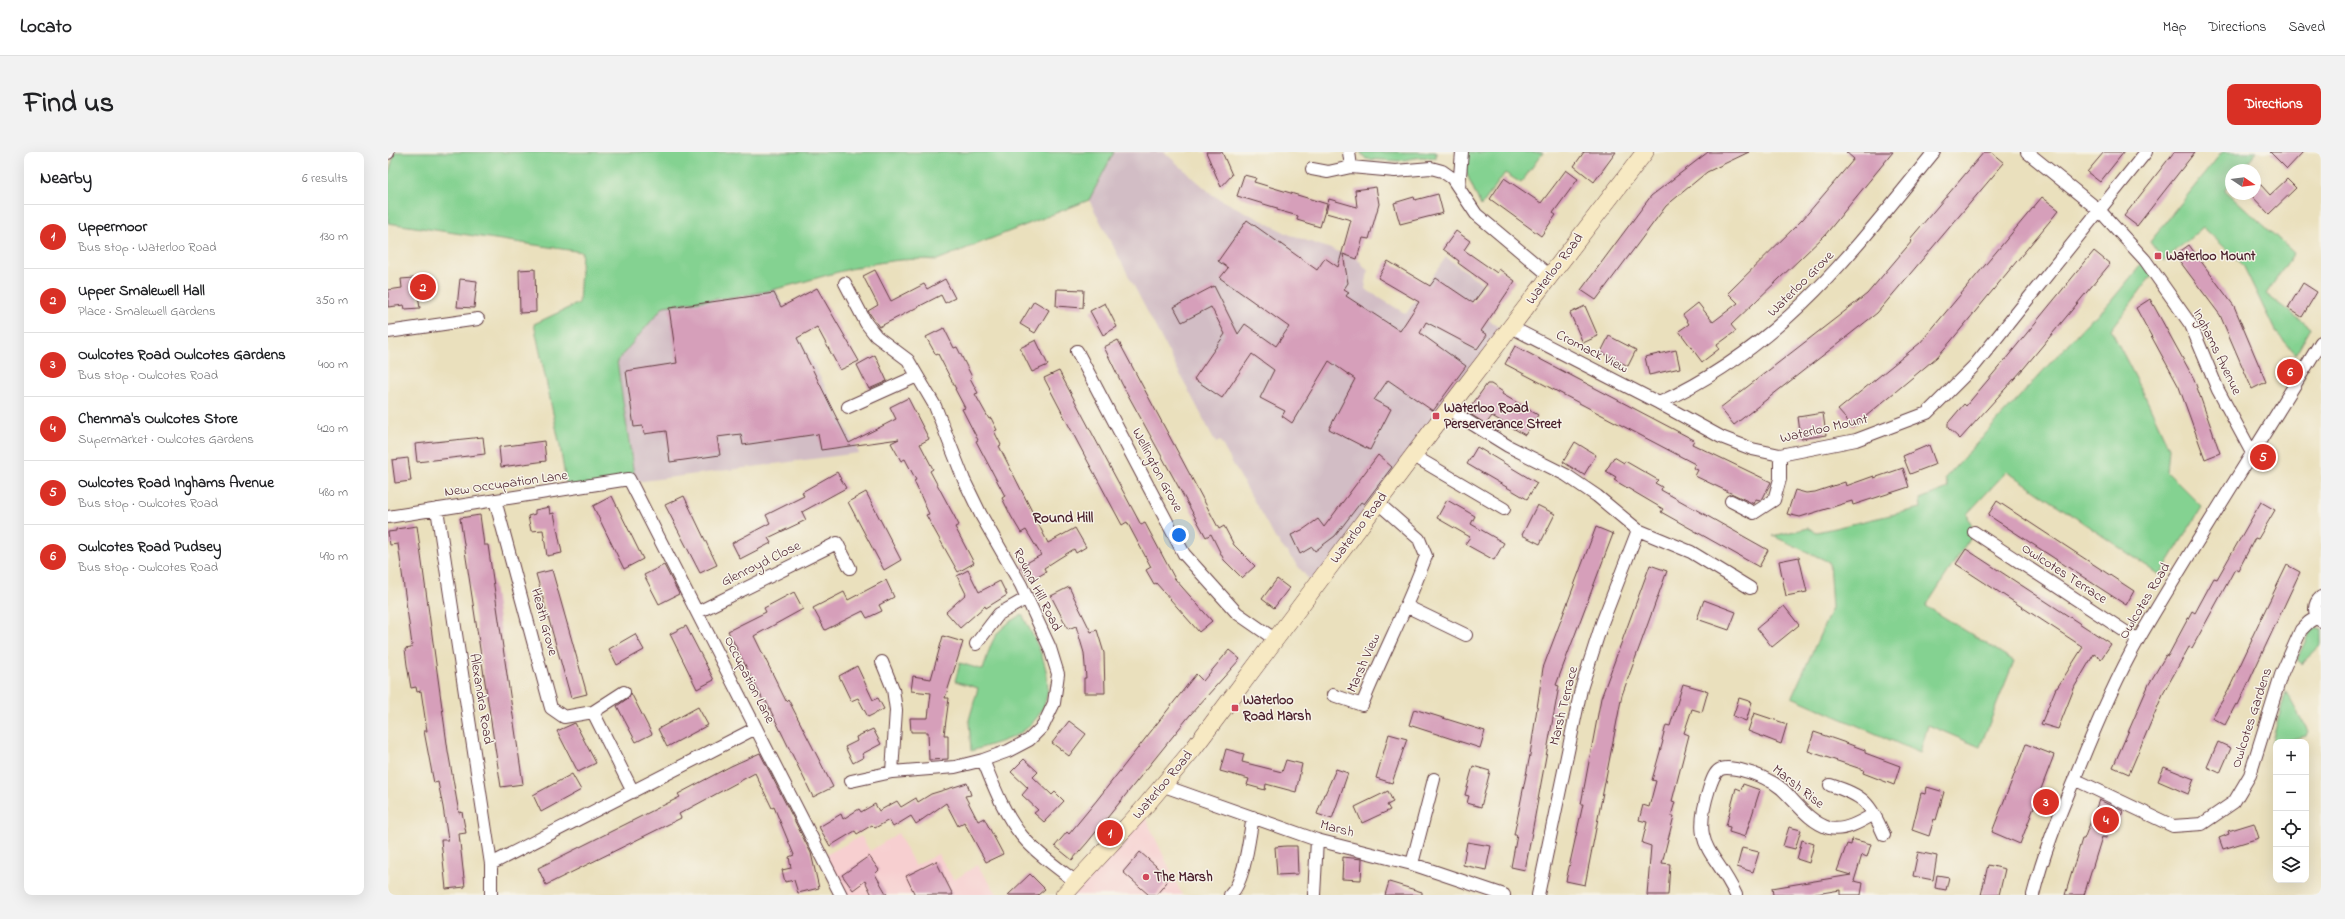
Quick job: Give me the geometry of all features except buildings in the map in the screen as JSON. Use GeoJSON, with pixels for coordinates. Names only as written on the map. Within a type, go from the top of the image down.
{"type":"FeatureCollection","features":[{"type":"Feature","properties":{"kind":"main road","name":"Waterloo Road"},"geometry":{"type":"LineString","coordinates":[[1064,895],[1164,786],[1276,640],[1448,409],[1645,152]]}},
{"type":"Feature","properties":{"kind":"street"},"geometry":{"type":"LineString","coordinates":[[1349,152],[1351,167]]}},
{"type":"Feature","properties":{"kind":"street"},"geometry":{"type":"LineString","coordinates":[[1459,188],[1462,152]]}},
{"type":"Feature","properties":{"kind":"street","name":"Waterloo Grove"},"geometry":{"type":"LineString","coordinates":[[1659,403],[1709,377],[1776,329],[1817,291],[1849,256],[1934,152]]}},
{"type":"Feature","properties":{"kind":"street","name":"Inghams Avenue"},"geometry":{"type":"LineString","coordinates":[[2027,152],[2100,211],[2145,260],[2191,326],[2218,390],[2252,453]]}},
{"type":"Feature","properties":{"kind":"street","name":"Waterloo Mount"},"geometry":{"type":"LineString","coordinates":[[1659,403],[1721,438],[1752,449],[1780,455],[1856,440],[1927,413],[1975,365],[2146,152]]}},
{"type":"Feature","properties":{"kind":"street"},"geometry":{"type":"LineString","coordinates":[[1312,168],[1328,172],[1351,167],[1395,171],[1431,168],[1442,171],[1452,178],[1476,214],[1550,276]]}},
{"type":"Feature","properties":{"kind":"street","name":"Round Hill Road"},"geometry":{"type":"LineString","coordinates":[[845,283],[869,328],[876,336],[908,360],[935,406],[964,480],[1027,598],[1050,648],[1058,674],[1054,703],[1043,726],[1029,740],[1008,751],[983,760],[955,767],[892,772],[852,780]]}},
{"type":"Feature","properties":{"kind":"street"},"geometry":{"type":"LineString","coordinates":[[388,332],[478,319]]}},
{"type":"Feature","properties":{"kind":"street","name":"Cromack View"},"geometry":{"type":"LineString","coordinates":[[1511,327],[1659,403]]}},
{"type":"Feature","properties":{"kind":"street","name":"Owlcotes Road"},"geometry":{"type":"LineString","coordinates":[[2033,895],[2041,861],[2074,779],[2102,712],[2138,640],[2321,342]]}},
{"type":"Feature","properties":{"kind":"street","name":"Wellington Grove"},"geometry":{"type":"LineString","coordinates":[[1077,351],[1184,554],[1237,613],[1276,640]]}},
{"type":"Feature","properties":{"kind":"street"},"geometry":{"type":"LineString","coordinates":[[848,407],[917,376]]}},
{"type":"Feature","properties":{"kind":"street"},"geometry":{"type":"LineString","coordinates":[[1448,409],[1508,446],[1566,475],[1597,496],[1638,530],[1691,552],[1750,588]]}},
{"type":"Feature","properties":{"kind":"street"},"geometry":{"type":"LineString","coordinates":[[1731,501],[1754,513],[1774,500],[1780,479],[1780,455]]}},
{"type":"Feature","properties":{"kind":"street"},"geometry":{"type":"LineString","coordinates":[[1414,456],[1504,509]]}},
{"type":"Feature","properties":{"kind":"street","name":"New Occupation Lane"},"geometry":{"type":"LineString","coordinates":[[388,517],[436,508],[629,479]]}},
{"type":"Feature","properties":{"kind":"street","name":"Occupation Lane"},"geometry":{"type":"LineString","coordinates":[[629,479],[841,895]]}},
{"type":"Feature","properties":{"kind":"street","name":"Heath Grove"},"geometry":{"type":"LineString","coordinates":[[495,500],[551,708],[564,717],[593,712],[624,692]]}},
{"type":"Feature","properties":{"kind":"street","name":"Marsh View"},"geometry":{"type":"LineString","coordinates":[[1333,695],[1362,705],[1406,606],[1426,556],[1419,539],[1378,503]]}},
{"type":"Feature","properties":{"kind":"street","name":"Alexandra Road"},"geometry":{"type":"LineString","coordinates":[[436,508],[491,864],[491,895]]}},
{"type":"Feature","properties":{"kind":"street","name":"Marsh Terrace"},"geometry":{"type":"LineString","coordinates":[[1538,895],[1581,689],[1602,623],[1638,530]]}},
{"type":"Feature","properties":{"kind":"street","name":"Owlcotes Terrace"},"geometry":{"type":"LineString","coordinates":[[1974,532],[2138,640]]}},
{"type":"Feature","properties":{"kind":"street","name":"Glenroyd Close"},"geometry":{"type":"LineString","coordinates":[[698,612],[835,538],[850,568]]}},
{"type":"Feature","properties":{"kind":"street","name":"Owlcotes Gardens"},"geometry":{"type":"LineString","coordinates":[[2074,779],[2173,826],[2202,824],[2234,802],[2250,774],[2281,675],[2301,630],[2309,622],[2319,619],[2315,605],[2321,597]]}},
{"type":"Feature","properties":{"kind":"street"},"geometry":{"type":"LineString","coordinates":[[976,644],[999,614],[1027,598]]}},
{"type":"Feature","properties":{"kind":"street"},"geometry":{"type":"LineString","coordinates":[[1406,606],[1466,635]]}},
{"type":"Feature","properties":{"kind":"street"},"geometry":{"type":"LineString","coordinates":[[882,662],[894,689],[896,710],[892,772]]}},
{"type":"Feature","properties":{"kind":"street"},"geometry":{"type":"LineString","coordinates":[[593,712],[633,792]]}},
{"type":"Feature","properties":{"kind":"street"},"geometry":{"type":"LineString","coordinates":[[491,864],[756,728]]}},
{"type":"Feature","properties":{"kind":"street"},"geometry":{"type":"LineString","coordinates":[[983,760],[1005,809],[1023,837],[1039,853],[1076,882]]}},
{"type":"Feature","properties":{"kind":"street","name":"Marsh Rise"},"geometry":{"type":"LineString","coordinates":[[1736,895],[1710,855],[1702,831],[1703,808],[1714,775],[1718,770],[1724,767],[1732,768],[1767,778],[1782,789],[1807,814],[1828,828],[1849,826],[1874,814]]}},
{"type":"Feature","properties":{"kind":"street"},"geometry":{"type":"LineString","coordinates":[[1412,864],[1434,780]]}},
{"type":"Feature","properties":{"kind":"street","name":"Marsh Rise"},"geometry":{"type":"LineString","coordinates":[[1830,785],[1858,795],[1867,803],[1884,835]]}},
{"type":"Feature","properties":{"kind":"street","name":"Marsh"},"geometry":{"type":"LineString","coordinates":[[1164,786],[1317,840],[1412,864],[1504,895]]}},
{"type":"Feature","properties":{"kind":"street"},"geometry":{"type":"LineString","coordinates":[[1230,895],[1238,882],[1242,869],[1253,817]]}},
{"type":"Feature","properties":{"kind":"street"},"geometry":{"type":"LineString","coordinates":[[1314,895],[1317,840]]}},
{"type":"Feature","properties":{"kind":"shaded area"},"geometry":{"type":"Polygon","coordinates":[[[1114,152],[1164,152],[1214,196],[1290,235],[1357,258],[1368,271],[1365,289],[1406,314],[1446,257],[1483,284],[1469,305],[1507,333],[1315,587],[1275,538],[1220,441],[1216,443],[1089,200],[1114,152]]]}},
{"type":"Feature","properties":{"kind":"shaded area"},"geometry":{"type":"Polygon","coordinates":[[[775,289],[859,453],[635,482],[617,360],[664,306],[775,289]]]}},
{"type":"Feature","properties":{"kind":"shaded area"},"geometry":{"type":"Polygon","coordinates":[[[1142,810],[1182,895],[1064,895],[1142,810]]]}},
{"type":"Feature","properties":{"kind":"shaded area"},"geometry":{"type":"Polygon","coordinates":[[[898,833],[915,866],[938,854],[954,880],[977,865],[998,895],[841,895],[822,857],[861,836],[870,851],[898,833]]]}},
{"type":"Feature","properties":{"kind":"green space"},"geometry":{"type":"Polygon","coordinates":[[[395,152],[1114,152],[1089,200],[937,260],[916,259],[875,264],[762,292],[664,306],[617,361],[635,482],[567,490],[560,446],[534,324],[579,303],[582,252],[388,223],[388,176],[395,152]]]}},
{"type":"Feature","properties":{"kind":"green space"},"geometry":{"type":"Polygon","coordinates":[[[1360,152],[1436,152],[1436,158],[1421,157],[1399,161],[1366,159],[1360,152]]]}},
{"type":"Feature","properties":{"kind":"green space"},"geometry":{"type":"Polygon","coordinates":[[[1462,152],[1543,152],[1521,183],[1505,173],[1481,206],[1461,161],[1462,152]]]}},
{"type":"Feature","properties":{"kind":"green space"},"geometry":{"type":"Polygon","coordinates":[[[2222,152],[2257,152],[2247,164],[2225,164],[2225,200],[2236,200],[2294,253],[2266,294],[2311,328],[2296,354],[2275,331],[2243,265],[2203,227],[2164,261],[2150,242],[2222,152]]]}},
{"type":"Feature","properties":{"kind":"green space"},"geometry":{"type":"Polygon","coordinates":[[[2145,260],[2154,272],[2111,330],[2145,396],[2169,448],[2167,472],[2202,507],[2160,575],[2007,471],[1967,514],[1974,532],[1926,606],[2014,661],[1980,747],[1928,725],[1920,753],[1792,697],[1832,608],[1829,562],[1773,536],[1808,528],[1817,532],[1921,508],[1920,499],[1948,488],[1945,478],[2086,324],[2106,307],[2145,260]]]}},
{"type":"Feature","properties":{"kind":"green space"},"geometry":{"type":"Polygon","coordinates":[[[1022,614],[1036,642],[1046,671],[1048,686],[1046,700],[1039,715],[1027,728],[1015,736],[971,751],[969,720],[978,688],[955,681],[960,663],[983,670],[995,636],[1012,620],[1022,614]]]}},
{"type":"Feature","properties":{"kind":"green space"},"geometry":{"type":"Polygon","coordinates":[[[2317,628],[2321,629],[2321,645],[2301,664],[2297,659],[2310,631],[2317,628]]]}},
{"type":"Feature","properties":{"kind":"green space"},"geometry":{"type":"Polygon","coordinates":[[[2286,692],[2308,731],[2306,736],[2293,739],[2273,739],[2273,744],[2271,744],[2286,692]]]}},
{"type":"Feature","properties":{"kind":"place","name":"Waterloo Mount"},"geometry":{"type":"Point","coordinates":[2158,256]}},
{"type":"Feature","properties":{"kind":"place","name":"Upper Smalewell Hall"},"geometry":{"type":"Point","coordinates":[423,287]}},
{"type":"Feature","properties":{"kind":"place","name":"Owlcotes Road Pudsey"},"geometry":{"type":"Point","coordinates":[2290,372]}},
{"type":"Feature","properties":{"kind":"place","name":"Waterloo Road Perserverance Street"},"geometry":{"type":"Point","coordinates":[1436,416]}},
{"type":"Feature","properties":{"kind":"place","name":"Owlcotes Road Inghams Avenue"},"geometry":{"type":"Point","coordinates":[2263,457]}},
{"type":"Feature","properties":{"kind":"place","name":"Waterloo Road Marsh"},"geometry":{"type":"Point","coordinates":[1235,708]}},
{"type":"Feature","properties":{"kind":"place","name":"Owlcotes Road Owlcotes Gardens"},"geometry":{"type":"Point","coordinates":[2046,802]}},
{"type":"Feature","properties":{"kind":"place","name":"Chemma's Owlcotes Store"},"geometry":{"type":"Point","coordinates":[2106,820]}},
{"type":"Feature","properties":{"kind":"place","name":"Uppermoor"},"geometry":{"type":"Point","coordinates":[1110,833]}},
{"type":"Feature","properties":{"kind":"place","name":"The Marsh"},"geometry":{"type":"Point","coordinates":[1146,877]}},
{"type":"Feature","properties":{"kind":"district","name":"Round Hill"},"geometry":{"type":"Point","coordinates":[1063,518]}}]}
